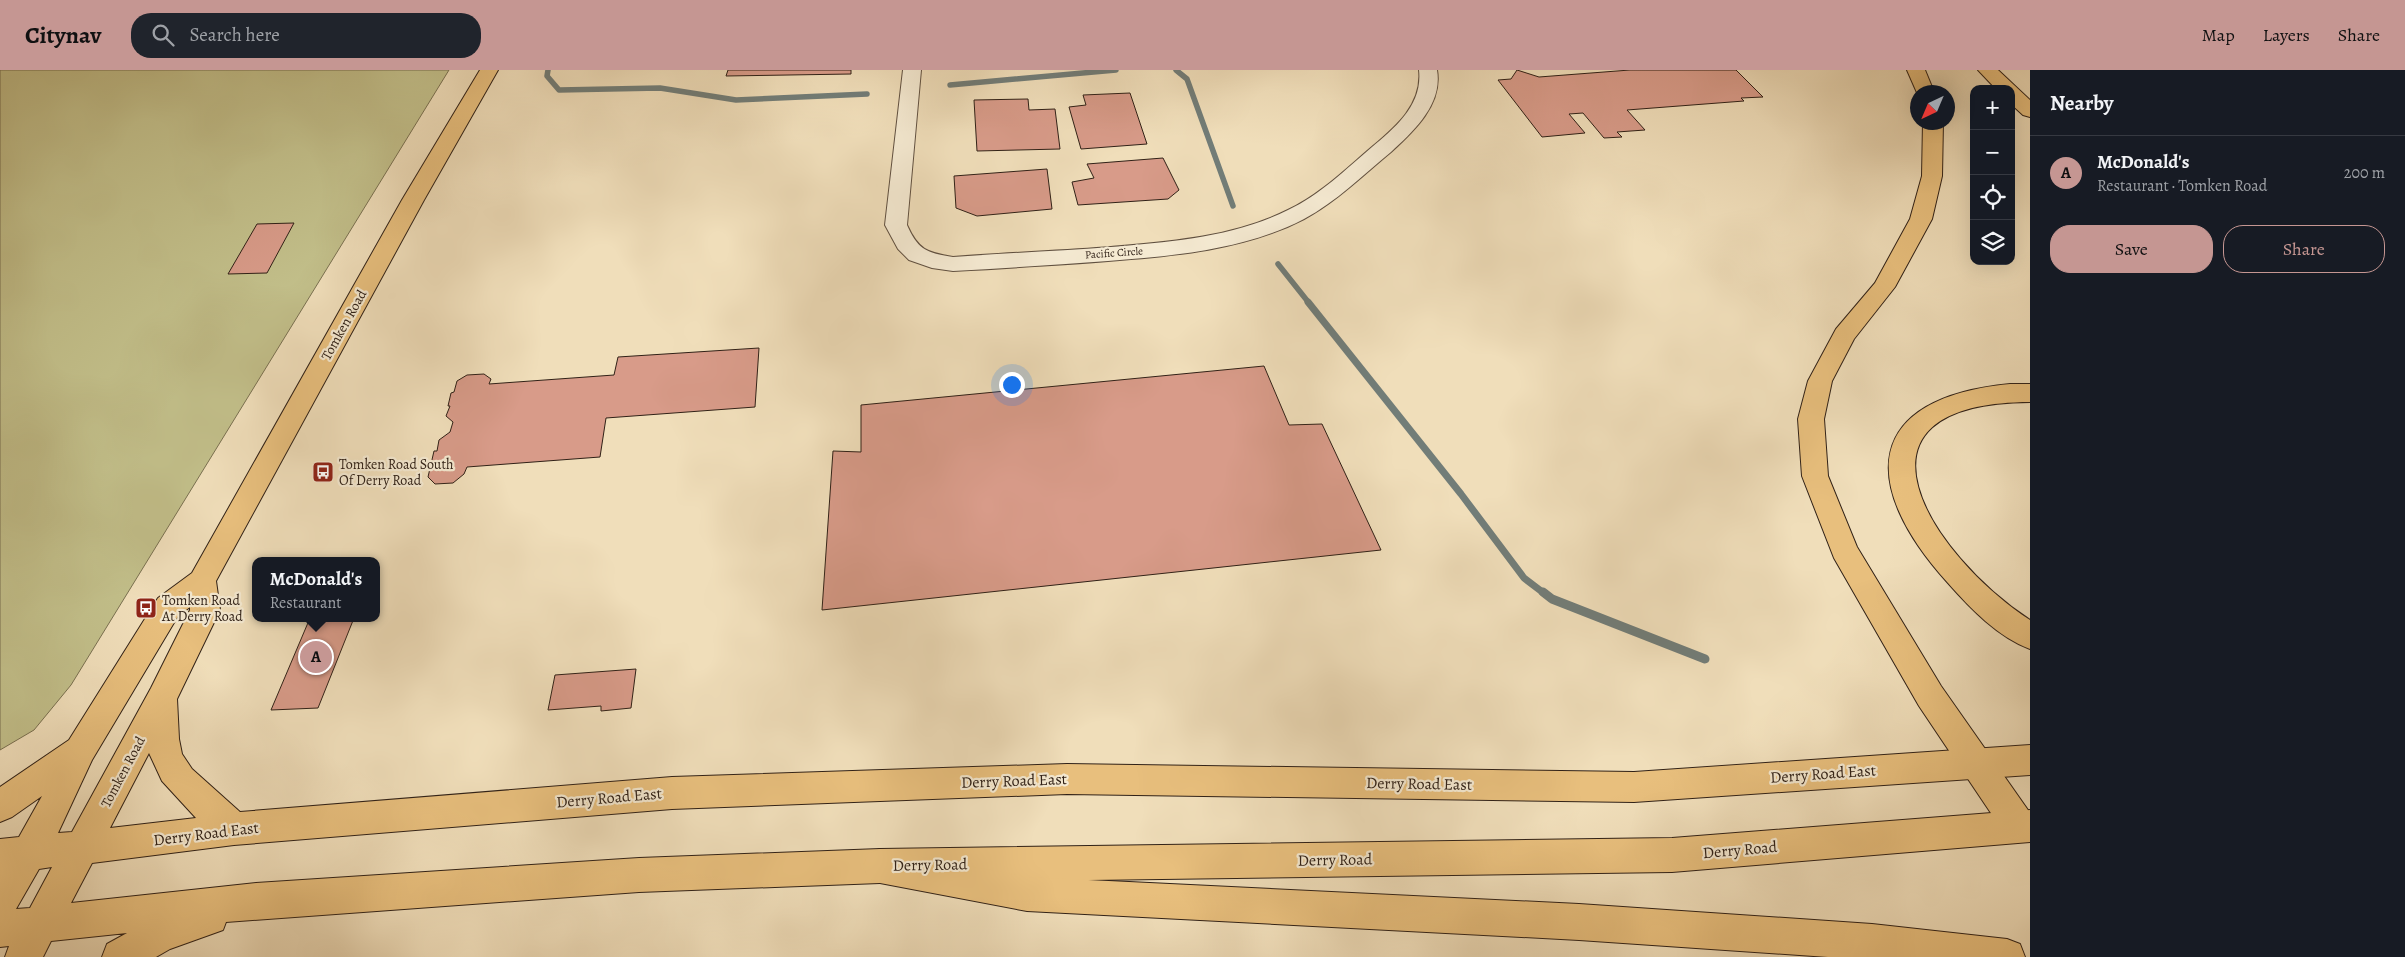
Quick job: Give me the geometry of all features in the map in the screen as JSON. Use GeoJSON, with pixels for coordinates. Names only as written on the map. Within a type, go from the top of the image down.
{"type":"FeatureCollection","features":[{"type":"Feature","properties":{"kind":"main road","name":"Tomken Road"},"geometry":{"type":"LineString","coordinates":[[0,904],[15,854],[168,607],[202,581],[413,200],[489,70]]}},
{"type":"Feature","properties":{"kind":"main road"},"geometry":{"type":"LineString","coordinates":[[1916,70],[1922,85]]}},
{"type":"Feature","properties":{"kind":"main road"},"geometry":{"type":"LineString","coordinates":[[1987,70],[2003,85]]}},
{"type":"Feature","properties":{"kind":"main road"},"geometry":{"type":"LineString","coordinates":[[2015,97],[2030,111]]}},
{"type":"Feature","properties":{"kind":"main road"},"geometry":{"type":"LineString","coordinates":[[1933,130],[1932,176],[1921,219],[1884,287],[1844,335],[1820,380],[1811,419],[1815,476],[1844,550],[1930,696],[1974,763],[2025,826]]}},
{"type":"Feature","properties":{"kind":"main road"},"geometry":{"type":"LineString","coordinates":[[2030,393],[1978,396],[1950,404],[1930,415],[1914,428],[1904,449],[1900,474],[1914,513],[1930,541],[1955,572],[1989,606],[2030,636]]}},
{"type":"Feature","properties":{"kind":"main road","name":"Tomken Road"},"geometry":{"type":"LineString","coordinates":[[23,957],[162,698],[205,610],[202,581]]}},
{"type":"Feature","properties":{"kind":"main road"},"geometry":{"type":"LineString","coordinates":[[162,698],[164,738],[168,762],[205,805],[234,830]]}},
{"type":"Feature","properties":{"kind":"main road"},"geometry":{"type":"LineString","coordinates":[[0,806],[81,750]]}},
{"type":"Feature","properties":{"kind":"main road","name":"Derry Road East"},"geometry":{"type":"LineString","coordinates":[[15,854],[234,830],[672,792],[1067,779],[1634,787],[2030,760]]}},
{"type":"Feature","properties":{"kind":"main road","name":"Derry Road"},"geometry":{"type":"LineString","coordinates":[[256,901],[639,876],[880,866],[1672,855],[2025,826]]}},
{"type":"Feature","properties":{"kind":"main road"},"geometry":{"type":"LineString","coordinates":[[880,866],[1027,894],[1588,922],[1872,942],[2007,957]]}},
{"type":"Feature","properties":{"kind":"main road"},"geometry":{"type":"LineString","coordinates":[[0,929],[256,901]]}},
{"type":"Feature","properties":{"kind":"main road"},"geometry":{"type":"LineString","coordinates":[[120,957],[161,934],[256,901]]}},
{"type":"Feature","properties":{"kind":"street","name":"Pacific Circle"},"geometry":{"type":"LineString","coordinates":[[912,70],[896,225],[905,246],[926,260],[953,264],[1182,247],[1239,235],[1284,220],[1323,198],[1394,138],[1418,113],[1431,79],[1428,70]]}},
{"type":"Feature","properties":{"kind":"shaded area"},"geometry":{"type":"Polygon","coordinates":[[[0,70],[449,70],[71,685],[34,730],[0,750],[0,70]]]}},
{"type":"Feature","properties":{"kind":"building"},"geometry":{"type":"Polygon","coordinates":[[[728,70],[851,70],[851,74],[726,76],[728,70]]]}},
{"type":"Feature","properties":{"kind":"building"},"geometry":{"type":"Polygon","coordinates":[[[1517,70],[1539,77],[1630,70],[1736,70],[1763,97],[1741,98],[1744,101],[1627,110],[1645,130],[1617,132],[1622,137],[1604,138],[1583,113],[1569,114],[1585,133],[1542,137],[1498,80],[1511,79],[1517,70]]]}},
{"type":"Feature","properties":{"kind":"building"},"geometry":{"type":"Polygon","coordinates":[[[1130,93],[1147,144],[1081,149],[1069,107],[1086,105],[1083,95],[1130,93]]]}},
{"type":"Feature","properties":{"kind":"building"},"geometry":{"type":"Polygon","coordinates":[[[1028,99],[1029,110],[1055,109],[1060,149],[977,151],[974,100],[1028,99]]]}},
{"type":"Feature","properties":{"kind":"building"},"geometry":{"type":"Polygon","coordinates":[[[1163,158],[1179,190],[1168,199],[1078,205],[1072,182],[1094,178],[1087,164],[1163,158]]]}},
{"type":"Feature","properties":{"kind":"building"},"geometry":{"type":"Polygon","coordinates":[[[1047,169],[1052,209],[977,216],[956,208],[954,176],[1047,169]]]}},
{"type":"Feature","properties":{"kind":"building"},"geometry":{"type":"Polygon","coordinates":[[[294,223],[267,273],[228,274],[257,224],[294,223]]]}},
{"type":"Feature","properties":{"kind":"building"},"geometry":{"type":"Polygon","coordinates":[[[759,348],[755,407],[606,418],[600,457],[467,467],[464,474],[453,483],[435,484],[428,477],[434,451],[437,451],[439,440],[450,432],[453,422],[446,416],[450,406],[448,406],[451,393],[454,392],[457,381],[467,375],[484,374],[491,379],[489,384],[614,375],[618,357],[759,348]]]}},
{"type":"Feature","properties":{"kind":"building"},"geometry":{"type":"Polygon","coordinates":[[[1264,366],[1289,425],[1322,424],[1381,550],[822,610],[833,451],[861,452],[861,405],[1264,366]]]}},
{"type":"Feature","properties":{"kind":"building"},"geometry":{"type":"Polygon","coordinates":[[[308,622],[352,622],[318,708],[271,710],[308,622]]]}},
{"type":"Feature","properties":{"kind":"building"},"geometry":{"type":"Polygon","coordinates":[[[636,669],[631,708],[601,711],[601,706],[548,710],[555,675],[636,669]]]}},
{"type":"Feature","properties":{"kind":"waterway"},"geometry":{"type":"LineString","coordinates":[[548,70],[547,76],[559,90],[660,88],[736,100],[867,94]]}},
{"type":"Feature","properties":{"kind":"waterway"},"geometry":{"type":"LineString","coordinates":[[950,85],[1116,70]]}},
{"type":"Feature","properties":{"kind":"waterway"},"geometry":{"type":"LineString","coordinates":[[1176,70],[1187,79],[1233,206]]}},
{"type":"Feature","properties":{"kind":"waterway"},"geometry":{"type":"LineString","coordinates":[[1278,264],[1309,303]]}},
{"type":"Feature","properties":{"kind":"waterway"},"geometry":{"type":"LineString","coordinates":[[1308,302],[1461,494],[1524,578],[1545,594]]}},
{"type":"Feature","properties":{"kind":"waterway"},"geometry":{"type":"LineString","coordinates":[[1543,592],[1552,599],[1705,659]]}},
{"type":"Feature","properties":{"kind":"place","name":"Tomken Road South Of Derry Road"},"geometry":{"type":"Point","coordinates":[323,472]}},
{"type":"Feature","properties":{"kind":"place","name":"Tomken Road At Derry Road"},"geometry":{"type":"Point","coordinates":[146,608]}},
{"type":"Feature","properties":{"kind":"place","name":"McDonald's"},"geometry":{"type":"Point","coordinates":[316,657]}}]}
